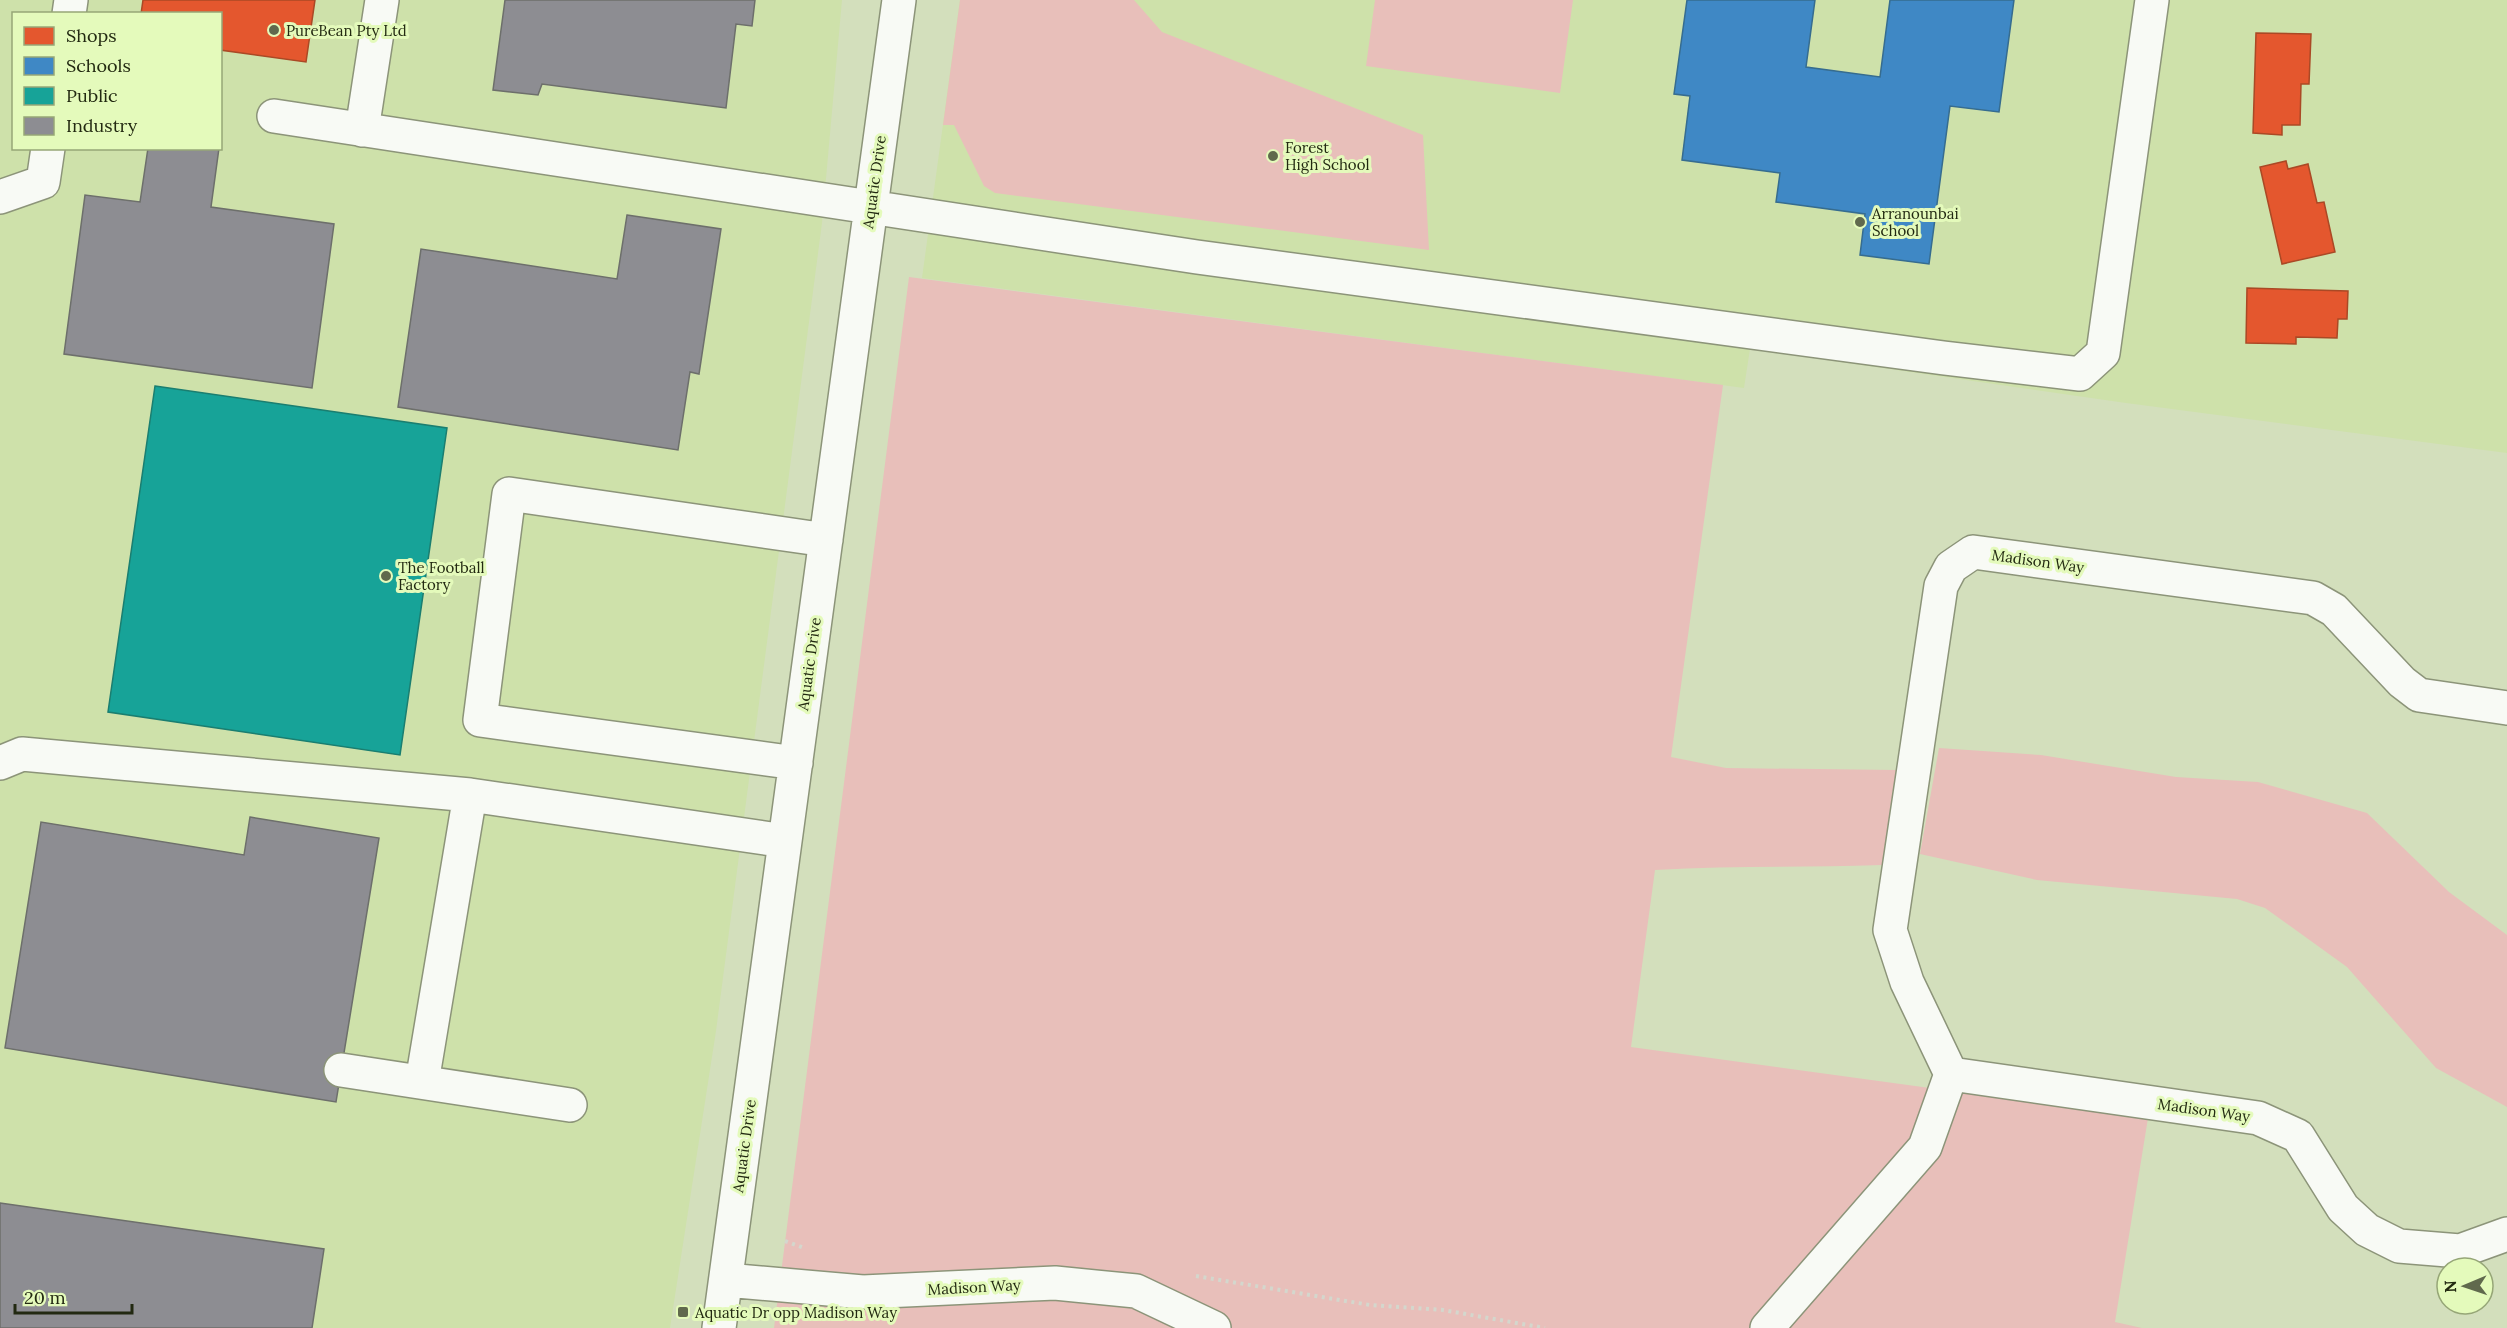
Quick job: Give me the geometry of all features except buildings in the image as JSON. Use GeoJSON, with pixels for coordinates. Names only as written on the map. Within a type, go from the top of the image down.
{"type":"FeatureCollection","features":[{"type":"Feature","properties":{"kind":"street"},"geometry":{"type":"LineString","coordinates":[[362,130],[382,0]]}},
{"type":"Feature","properties":{"kind":"street","name":"Aquatic Drive"},"geometry":{"type":"LineString","coordinates":[[719,1328],[899,0]]}},
{"type":"Feature","properties":{"kind":"street"},"geometry":{"type":"LineString","coordinates":[[274,116],[1209,259],[1944,358],[2080,374],[2103,353],[2152,0]]}},
{"type":"Feature","properties":{"kind":"street"},"geometry":{"type":"LineString","coordinates":[[0,197],[43,183],[48,150]]}},
{"type":"Feature","properties":{"kind":"street"},"geometry":{"type":"LineString","coordinates":[[796,763],[480,720],[509,494],[826,540]]}},
{"type":"Feature","properties":{"kind":"street","name":"Madison Way"},"geometry":{"type":"LineString","coordinates":[[2507,708],[2420,695],[2402,682],[2334,610],[2313,598],[1973,552],[1951,567],[1941,586],[1890,930],[1907,982],[1951,1074],[2258,1118],[2298,1136],[2343,1208],[2367,1230],[2399,1246],[2460,1251],[2507,1234]]}},
{"type":"Feature","properties":{"kind":"street"},"geometry":{"type":"LineString","coordinates":[[0,763],[22,754],[470,795],[785,841]]}},
{"type":"Feature","properties":{"kind":"street"},"geometry":{"type":"LineString","coordinates":[[422,1083],[470,795]]}},
{"type":"Feature","properties":{"kind":"street"},"geometry":{"type":"LineString","coordinates":[[341,1070],[570,1105]]}},
{"type":"Feature","properties":{"kind":"street"},"geometry":{"type":"LineString","coordinates":[[1767,1328],[1925,1147],[1951,1074]]}},
{"type":"Feature","properties":{"kind":"street","name":"Madison Way"},"geometry":{"type":"LineString","coordinates":[[726,1280],[863,1292],[1055,1283],[1078,1285],[1136,1291],[1214,1328]]}},
{"type":"Feature","properties":{"kind":"shaded area"},"geometry":{"type":"Polygon","coordinates":[[[0,0],[842,0],[822,223],[716,1031],[670,1328],[0,1328],[0,0]]]}},
{"type":"Feature","properties":{"kind":"shaded area"},"geometry":{"type":"Polygon","coordinates":[[[960,0],[2507,0],[2507,453],[2126,403],[1750,349],[1744,388],[922,278],[960,0]]]}},
{"type":"Feature","properties":{"kind":"shaded area"},"geometry":{"type":"Polygon","coordinates":[[[960,0],[1134,0],[1162,32],[1423,135],[1429,250],[995,193],[984,186],[954,125],[943,125],[960,0]]]}},
{"type":"Feature","properties":{"kind":"shaded area"},"geometry":{"type":"Polygon","coordinates":[[[1375,0],[1573,0],[1560,93],[1366,66],[1375,0]]]}},
{"type":"Feature","properties":{"kind":"shaded area"},"geometry":{"type":"Polygon","coordinates":[[[909,277],[1723,385],[1671,757],[1726,768],[1896,770],[1882,865],[1655,870],[1631,1047],[2148,1118],[2115,1322],[2142,1328],[774,1328],[909,277]]]}},
{"type":"Feature","properties":{"kind":"shaded area"},"geometry":{"type":"Polygon","coordinates":[[[1939,748],[2041,755],[2176,777],[2258,782],[2367,813],[2449,892],[2507,935],[2507,1107],[2436,1068],[2347,967],[2265,908],[2237,899],[2037,880],[1920,854],[1939,748]]]}},
{"type":"Feature","properties":{"kind":"place","name":"PureBean Pty Ltd"},"geometry":{"type":"Point","coordinates":[274,30]}},
{"type":"Feature","properties":{"kind":"place","name":"Forest High School"},"geometry":{"type":"Point","coordinates":[1273,156]}},
{"type":"Feature","properties":{"kind":"place","name":"Arranounbai School"},"geometry":{"type":"Point","coordinates":[1860,222]}},
{"type":"Feature","properties":{"kind":"place","name":"The Football Factory"},"geometry":{"type":"Point","coordinates":[386,576]}},
{"type":"Feature","properties":{"kind":"place","name":"Aquatic Dr opp Madison Way"},"geometry":{"type":"Point","coordinates":[683,1312]}}]}
